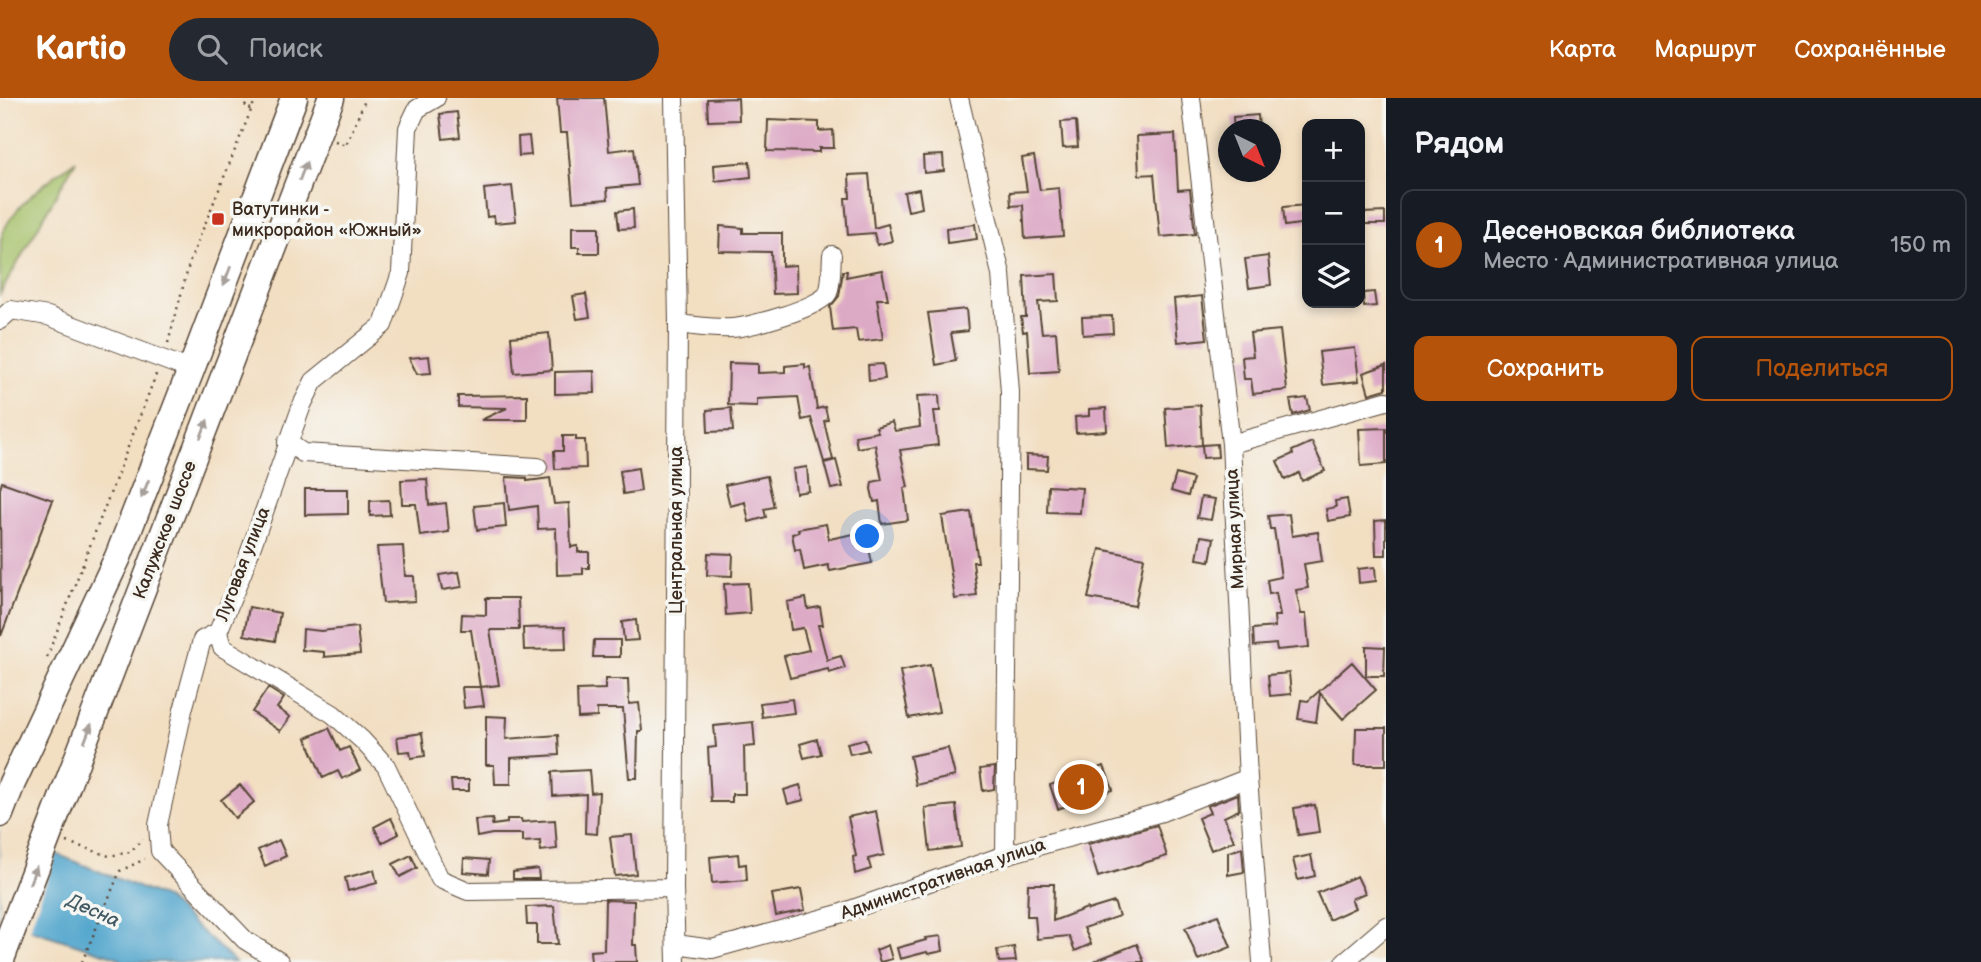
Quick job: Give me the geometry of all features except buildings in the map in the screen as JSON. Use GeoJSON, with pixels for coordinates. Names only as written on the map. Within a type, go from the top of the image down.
{"type":"FeatureCollection","features":[{"type":"Feature","properties":{"kind":"highway","name":"Калужское шоссе"},"geometry":{"type":"LineString","coordinates":[[0,814],[118,557],[294,98]]}},
{"type":"Feature","properties":{"kind":"highway","name":"Калужское шоссе"},"geometry":{"type":"LineString","coordinates":[[0,962],[331,98]]}},
{"type":"Feature","properties":{"kind":"street","name":"Луговая улица"},"geometry":{"type":"LineString","coordinates":[[436,98],[417,109],[408,128],[401,272],[383,325],[314,381],[287,442],[243,571],[218,632],[222,647],[333,714],[362,740],[386,766],[440,879],[468,891],[674,888]]}},
{"type":"Feature","properties":{"kind":"street","name":"Центральная улица"},"geometry":{"type":"LineString","coordinates":[[674,98],[678,324],[674,888],[676,953]]}},
{"type":"Feature","properties":{"kind":"street"},"geometry":{"type":"LineString","coordinates":[[959,98],[1001,274],[1010,392],[1005,855]]}},
{"type":"Feature","properties":{"kind":"street","name":"Мирная улица"},"geometry":{"type":"LineString","coordinates":[[1191,98],[1231,444],[1248,778],[1262,962]]}},
{"type":"Feature","properties":{"kind":"street"},"geometry":{"type":"LineString","coordinates":[[678,324],[732,328],[772,320],[799,310],[823,299],[828,292],[832,256]]}},
{"type":"Feature","properties":{"kind":"street"},"geometry":{"type":"LineString","coordinates":[[0,320],[11,310],[48,316],[191,370]]}},
{"type":"Feature","properties":{"kind":"street"},"geometry":{"type":"LineString","coordinates":[[1231,444],[1386,401]]}},
{"type":"Feature","properties":{"kind":"street"},"geometry":{"type":"LineString","coordinates":[[287,442],[303,453],[538,467]]}},
{"type":"Feature","properties":{"kind":"street"},"geometry":{"type":"LineString","coordinates":[[218,632],[202,640],[183,710],[158,825],[160,851],[245,940],[280,962]]}},
{"type":"Feature","properties":{"kind":"street","name":"Административная улица"},"geometry":{"type":"LineString","coordinates":[[676,953],[712,949],[839,914],[1005,855],[1162,812],[1248,778]]}},
{"type":"Feature","properties":{"kind":"street"},"geometry":{"type":"LineString","coordinates":[[1343,962],[1386,926]]}},
{"type":"Feature","properties":{"kind":"path"},"geometry":{"type":"LineString","coordinates":[[248,98],[245,107],[251,109]]}},
{"type":"Feature","properties":{"kind":"path"},"geometry":{"type":"LineString","coordinates":[[43,668],[163,358],[173,330],[190,261],[256,98]]}},
{"type":"Feature","properties":{"kind":"path"},"geometry":{"type":"LineString","coordinates":[[335,141],[346,145],[366,98]]}},
{"type":"Feature","properties":{"kind":"path"},"geometry":{"type":"LineString","coordinates":[[66,842],[109,856],[130,852],[158,825]]}},
{"type":"Feature","properties":{"kind":"path"},"geometry":{"type":"LineString","coordinates":[[82,962],[119,874],[160,851]]}},
{"type":"Feature","properties":{"kind":"green space"},"geometry":{"type":"Polygon","coordinates":[[[76,160],[0,294],[1,239],[5,227],[32,195],[76,160]]]}},
{"type":"Feature","properties":{"kind":"water","name":"Десна"},"geometry":{"type":"Polygon","coordinates":[[[0,831],[165,898],[235,962],[123,962],[119,958],[0,920],[0,831]]]}},
{"type":"Feature","properties":{"kind":"pier"},"geometry":{"type":"Polygon","coordinates":[[[0,828],[57,851],[28,933],[0,924],[0,828]]]}},
{"type":"Feature","properties":{"kind":"place","name":"Ватутинки - микрорайон «Южный»"},"geometry":{"type":"Point","coordinates":[218,219]}},
{"type":"Feature","properties":{"kind":"place","name":"Десеновская библиотека"},"geometry":{"type":"Point","coordinates":[1081,787]}}]}
